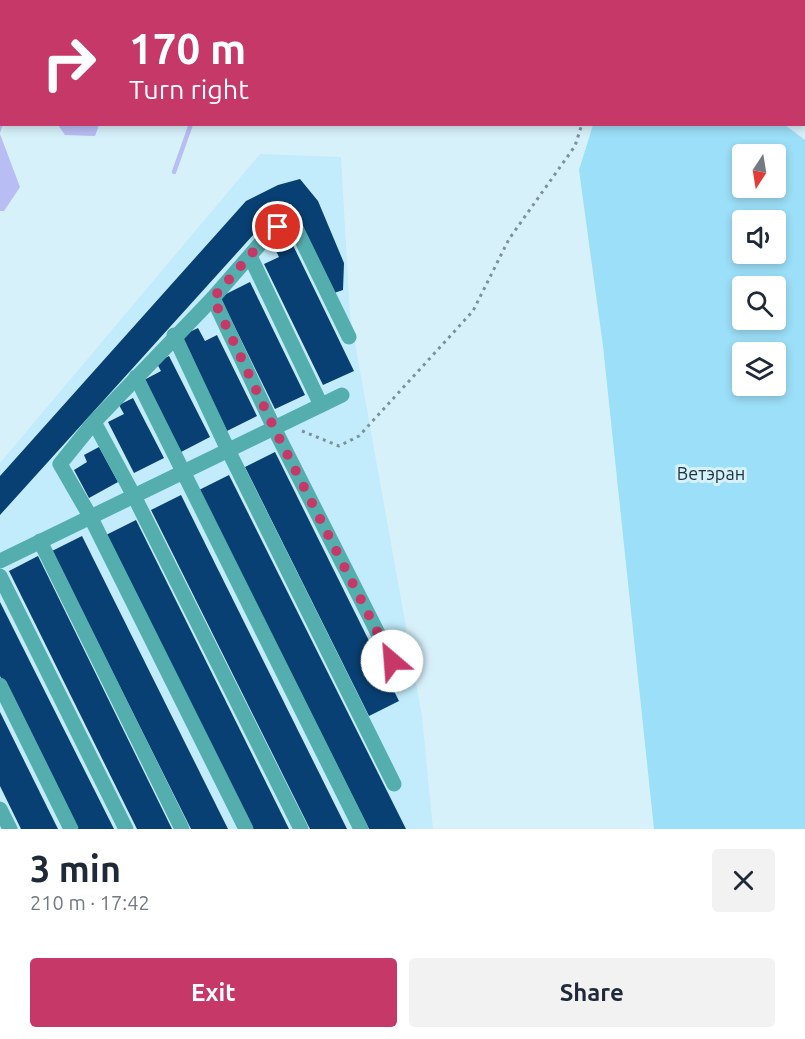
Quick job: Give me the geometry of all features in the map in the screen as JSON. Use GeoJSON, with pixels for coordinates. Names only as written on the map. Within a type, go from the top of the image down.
{"type":"FeatureCollection","features":[{"type":"Feature","properties":{"kind":"lane"},"geometry":{"type":"LineString","coordinates":[[246,829],[90,516],[60,464],[94,422],[174,335],[213,298],[266,237],[291,218],[349,337]]}},
{"type":"Feature","properties":{"kind":"lane"},"geometry":{"type":"LineString","coordinates":[[250,256],[321,405]]}},
{"type":"Feature","properties":{"kind":"lane"},"geometry":{"type":"LineString","coordinates":[[213,298],[280,425],[392,661]]}},
{"type":"Feature","properties":{"kind":"lane"},"geometry":{"type":"LineString","coordinates":[[174,335],[228,450],[394,783]]}},
{"type":"Feature","properties":{"kind":"lane"},"geometry":{"type":"LineString","coordinates":[[136,377],[361,829]]}},
{"type":"Feature","properties":{"kind":"lane"},"geometry":{"type":"LineString","coordinates":[[0,561],[342,395]]}},
{"type":"Feature","properties":{"kind":"lane"},"geometry":{"type":"LineString","coordinates":[[94,422],[134,496],[301,829]]}},
{"type":"Feature","properties":{"kind":"lane"},"geometry":{"type":"LineString","coordinates":[[40,541],[182,829]]}},
{"type":"Feature","properties":{"kind":"lane"},"geometry":{"type":"LineString","coordinates":[[0,576],[126,829]]}},
{"type":"Feature","properties":{"kind":"lane"},"geometry":{"type":"LineString","coordinates":[[0,685],[72,829]]}},
{"type":"Feature","properties":{"kind":"lane"},"geometry":{"type":"LineString","coordinates":[[0,808],[10,829]]}},
{"type":"Feature","properties":{"kind":"path"},"geometry":{"type":"LineString","coordinates":[[280,425],[339,446],[359,436],[472,310],[509,239],[575,146],[581,126]]}},
{"type":"Feature","properties":{"kind":"shaded area"},"geometry":{"type":"Polygon","coordinates":[[[59,126],[99,126],[95,136],[65,135],[59,126]]]}},
{"type":"Feature","properties":{"kind":"shaded area"},"geometry":{"type":"Polygon","coordinates":[[[0,134],[20,187],[4,211],[0,211],[0,134]]]}},
{"type":"Feature","properties":{"kind":"shaded area"},"geometry":{"type":"Polygon","coordinates":[[[260,154],[341,157],[350,315],[422,716],[433,829],[0,829],[0,463],[260,154]]]}},
{"type":"Feature","properties":{"kind":"green space","name":"Ветэран"},"geometry":{"type":"Polygon","coordinates":[[[593,126],[786,126],[805,140],[805,829],[654,829],[603,346],[579,170],[593,126]]]}},
{"type":"Feature","properties":{"kind":"building"},"geometry":{"type":"Polygon","coordinates":[[[300,179],[318,201],[344,263],[343,290],[334,293],[291,204],[273,213],[0,515],[0,476],[246,201],[278,185],[300,179]]]}},
{"type":"Feature","properties":{"kind":"building"},"geometry":{"type":"Polygon","coordinates":[[[288,235],[354,371],[323,385],[264,264],[279,257],[272,243],[288,235]]]}},
{"type":"Feature","properties":{"kind":"building"},"geometry":{"type":"Polygon","coordinates":[[[250,282],[305,395],[275,409],[220,297],[250,282]]]}},
{"type":"Feature","properties":{"kind":"building"},"geometry":{"type":"Polygon","coordinates":[[[198,328],[205,341],[217,335],[257,416],[227,431],[181,336],[198,328]]]}},
{"type":"Feature","properties":{"kind":"building"},"geometry":{"type":"Polygon","coordinates":[[[169,356],[210,437],[181,452],[144,380],[161,371],[156,362],[169,356]]]}},
{"type":"Feature","properties":{"kind":"building"},"geometry":{"type":"Polygon","coordinates":[[[133,398],[164,458],[134,473],[108,422],[124,414],[119,405],[133,398]]]}},
{"type":"Feature","properties":{"kind":"building"},"geometry":{"type":"Polygon","coordinates":[[[99,447],[118,482],[89,498],[74,470],[87,462],[84,455],[99,447]]]}},
{"type":"Feature","properties":{"kind":"building"},"geometry":{"type":"Polygon","coordinates":[[[275,452],[399,701],[369,716],[245,467],[275,452]]]}},
{"type":"Feature","properties":{"kind":"building"},"geometry":{"type":"Polygon","coordinates":[[[229,475],[406,829],[369,829],[199,490],[229,475]]]}},
{"type":"Feature","properties":{"kind":"building"},"geometry":{"type":"Polygon","coordinates":[[[181,495],[347,829],[310,829],[151,510],[181,495]]]}},
{"type":"Feature","properties":{"kind":"building"},"geometry":{"type":"Polygon","coordinates":[[[136,520],[289,829],[252,829],[106,535],[136,520]]]}},
{"type":"Feature","properties":{"kind":"building"},"geometry":{"type":"Polygon","coordinates":[[[82,536],[228,829],[191,829],[52,551],[82,536]]]}},
{"type":"Feature","properties":{"kind":"building"},"geometry":{"type":"Polygon","coordinates":[[[38,556],[172,829],[137,829],[9,571],[38,556]]]}},
{"type":"Feature","properties":{"kind":"building"},"geometry":{"type":"Polygon","coordinates":[[[0,602],[114,829],[76,829],[0,676],[0,602]]]}},
{"type":"Feature","properties":{"kind":"building"},"geometry":{"type":"Polygon","coordinates":[[[0,712],[58,829],[21,829],[0,786],[0,712]]]}},
{"type":"Feature","properties":{"kind":"waterway"},"geometry":{"type":"LineString","coordinates":[[174,172],[190,126]]}},
{"type":"Feature","properties":{"kind":"route"},"geometry":{"type":"LineString","coordinates":[[278,227],[266,237],[213,298],[274,428],[392,661]]}}]}
